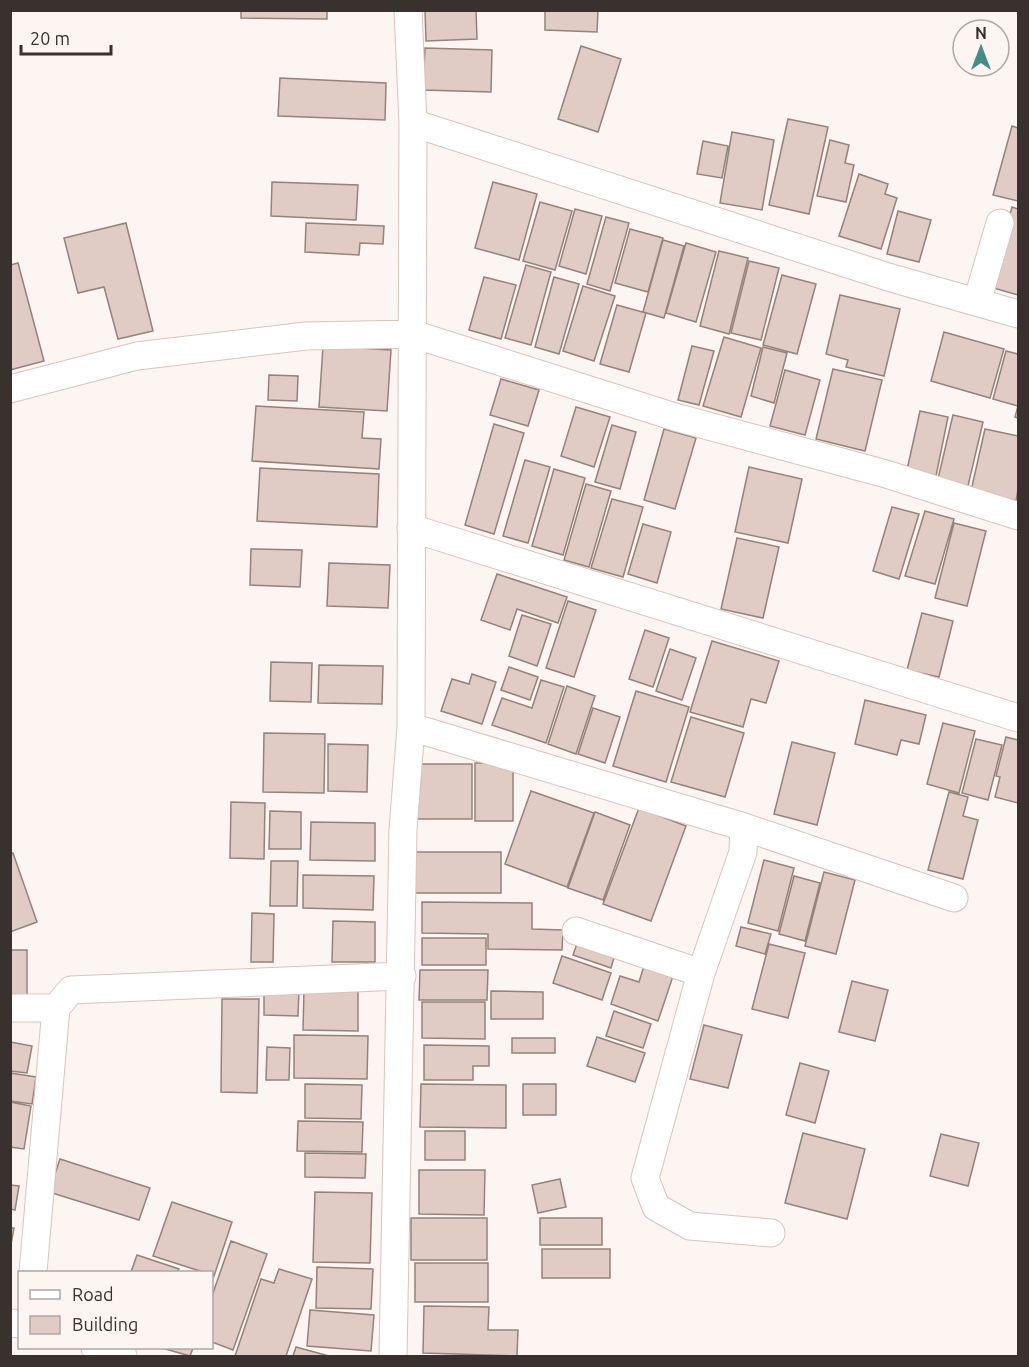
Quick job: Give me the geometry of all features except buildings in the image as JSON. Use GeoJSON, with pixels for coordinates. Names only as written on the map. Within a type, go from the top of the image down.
{"type":"FeatureCollection","features":[{"type":"Feature","properties":{"kind":"street"},"geometry":{"type":"LineString","coordinates":[[393,1356],[403,830],[411,727],[413,123],[408,10]]}},
{"type":"Feature","properties":{"kind":"street"},"geometry":{"type":"LineString","coordinates":[[413,123],[888,277],[1018,314]]}},
{"type":"Feature","properties":{"kind":"street"},"geometry":{"type":"LineString","coordinates":[[977,302],[1000,223]]}},
{"type":"Feature","properties":{"kind":"street"},"geometry":{"type":"LineString","coordinates":[[10,389],[137,356],[306,336],[413,334],[675,417],[886,474],[1018,516]]}},
{"type":"Feature","properties":{"kind":"street"},"geometry":{"type":"LineString","coordinates":[[411,528],[1018,718]]}},
{"type":"Feature","properties":{"kind":"street"},"geometry":{"type":"LineString","coordinates":[[411,727],[744,827],[954,898]]}},
{"type":"Feature","properties":{"kind":"street"},"geometry":{"type":"LineString","coordinates":[[744,827],[743,852],[702,973],[645,1178],[656,1207],[690,1226],[771,1233]]}},
{"type":"Feature","properties":{"kind":"street"},"geometry":{"type":"LineString","coordinates":[[576,931],[702,973]]}},
{"type":"Feature","properties":{"kind":"street"},"geometry":{"type":"LineString","coordinates":[[33,1271],[56,1008],[71,990],[402,976]]}},
{"type":"Feature","properties":{"kind":"street"},"geometry":{"type":"LineString","coordinates":[[10,1008],[56,1008]]}},
{"type":"Feature","properties":{"kind":"street"},"geometry":{"type":"LineString","coordinates":[[101,1349],[123,1356]]}}]}
